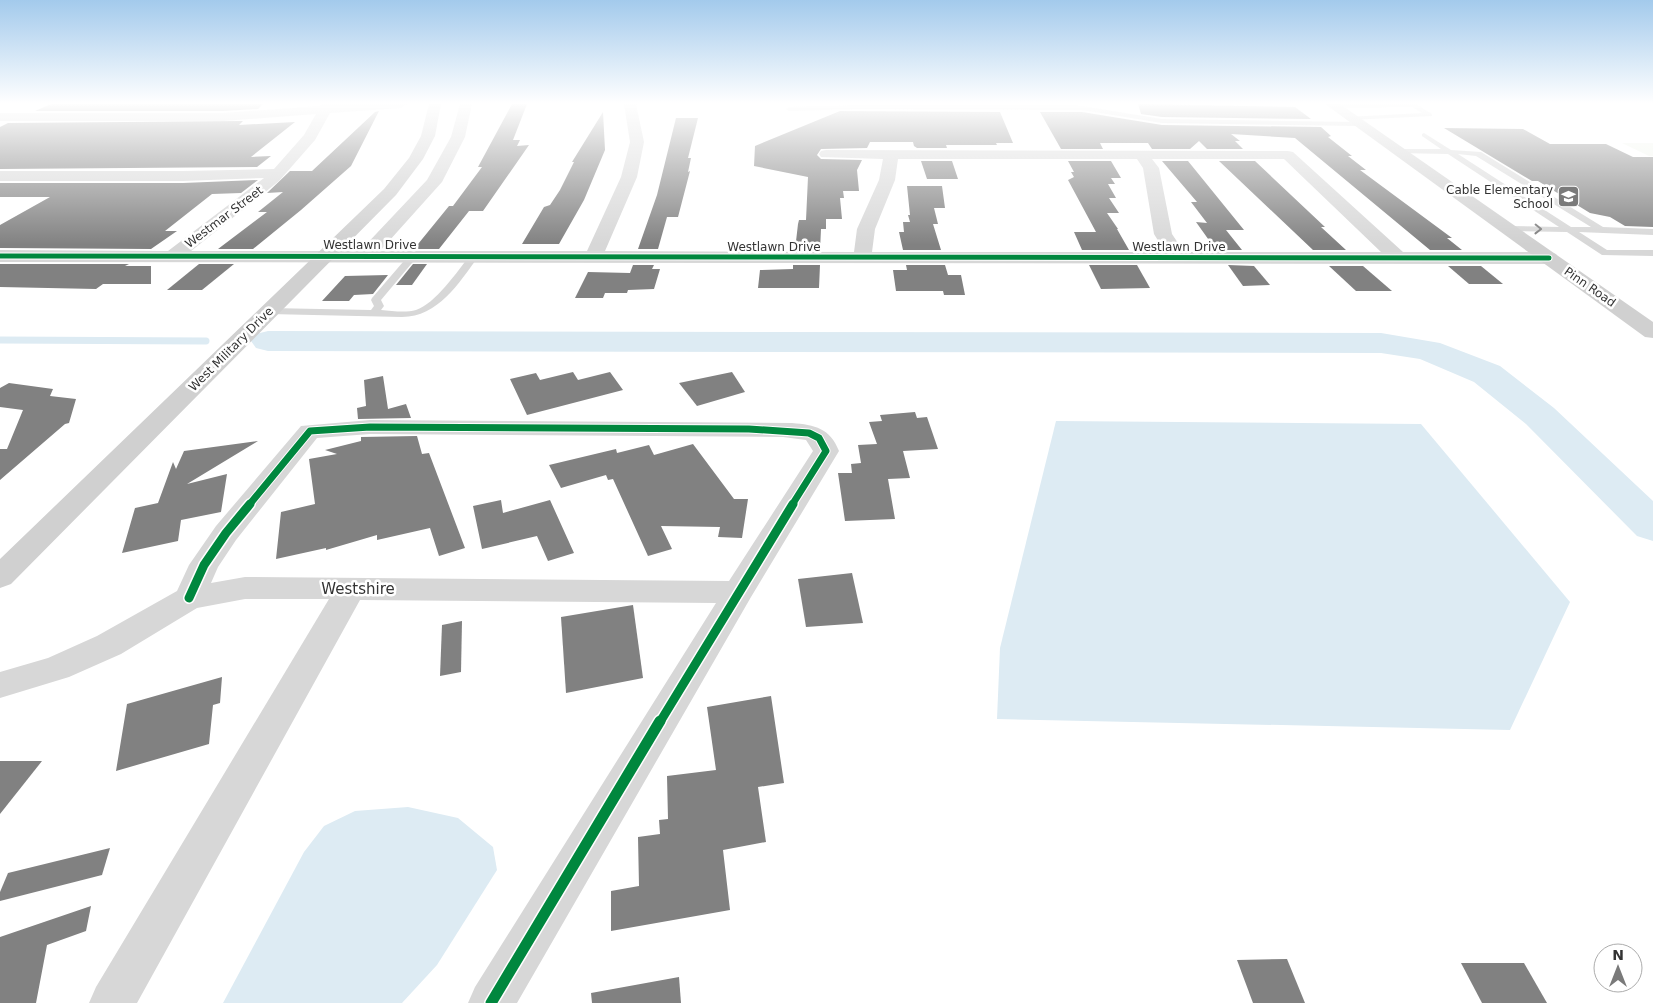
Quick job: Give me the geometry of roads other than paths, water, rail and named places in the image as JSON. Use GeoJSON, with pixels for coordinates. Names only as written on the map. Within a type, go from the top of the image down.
{"type":"FeatureCollection","features":[{"type":"Feature","properties":{"kind":"main road","name":"West Military Drive"},"geometry":{"type":"LineString","coordinates":[[0,577],[390,192],[420,151]]}},
{"type":"Feature","properties":{"kind":"main road","name":"Pinn Road"},"geometry":{"type":"LineString","coordinates":[[1397,151],[1653,332]]}},
{"type":"Feature","properties":{"kind":"street","name":"Westmar Street"},"geometry":{"type":"LineString","coordinates":[[171,257],[265,186],[298,151]]}},
{"type":"Feature","properties":{"kind":"street"},"geometry":{"type":"LineString","coordinates":[[364,257],[434,182],[451,151]]}},
{"type":"Feature","properties":{"kind":"street"},"geometry":{"type":"LineString","coordinates":[[592,258],[629,176],[635,151]]}},
{"type":"Feature","properties":{"kind":"street"},"geometry":{"type":"LineString","coordinates":[[826,154],[1288,155],[1398,258]]}},
{"type":"Feature","properties":{"kind":"street"},"geometry":{"type":"LineString","coordinates":[[864,258],[863,243],[868,221],[889,176],[892,161],[890,154]]}},
{"type":"Feature","properties":{"kind":"street"},"geometry":{"type":"LineString","coordinates":[[1141,155],[1151,168],[1163,234],[1179,259]]}},
{"type":"Feature","properties":{"kind":"street"},"geometry":{"type":"LineString","coordinates":[[0,176],[183,176],[279,173]]}},
{"type":"Feature","properties":{"kind":"street","name":"Westlawn Drive"},"geometry":{"type":"LineString","coordinates":[[0,256],[1549,258]]}},
{"type":"Feature","properties":{"kind":"street"},"geometry":{"type":"LineString","coordinates":[[189,598],[204,565],[226,533],[310,431],[370,427],[794,430],[815,435],[823,443],[826,451],[738,592],[491,1003]]}},
{"type":"Feature","properties":{"kind":"street","name":"Westshire"},"geometry":{"type":"LineString","coordinates":[[0,685],[57,668],[109,645],[189,598],[245,588],[738,592]]}},
{"type":"Feature","properties":{"kind":"street"},"geometry":{"type":"LineString","coordinates":[[112,1003],[351,589]]}},
{"type":"Feature","properties":{"kind":"lane"},"geometry":{"type":"LineString","coordinates":[[1397,151],[1447,151],[1478,154],[1602,230]]}},
{"type":"Feature","properties":{"kind":"lane"},"geometry":{"type":"LineString","coordinates":[[1447,151],[1605,253],[1653,253]]}},
{"type":"Feature","properties":{"kind":"lane"},"geometry":{"type":"LineString","coordinates":[[1507,229],[1653,232]]}},
{"type":"Feature","properties":{"kind":"lane"},"geometry":{"type":"LineString","coordinates":[[1627,232],[1653,247]]}},
{"type":"Feature","properties":{"kind":"lane"},"geometry":{"type":"LineString","coordinates":[[374,313],[380,306],[376,300],[412,257]]}},
{"type":"Feature","properties":{"kind":"lane"},"geometry":{"type":"LineString","coordinates":[[269,311],[418,313],[430,305],[455,282],[473,257]]}},
{"type":"Feature","properties":{"kind":"waterway"},"geometry":{"type":"LineString","coordinates":[[0,340],[206,341]]}},
{"type":"Feature","properties":{"kind":"waterway"},"geometry":{"type":"LineString","coordinates":[[268,341],[1381,343],[1428,350],[1487,374],[1540,416],[1653,526]]}},
{"type":"Feature","properties":{"kind":"place","name":"Cable Elementary School"},"geometry":{"type":"Point","coordinates":[1569,197]}}]}
